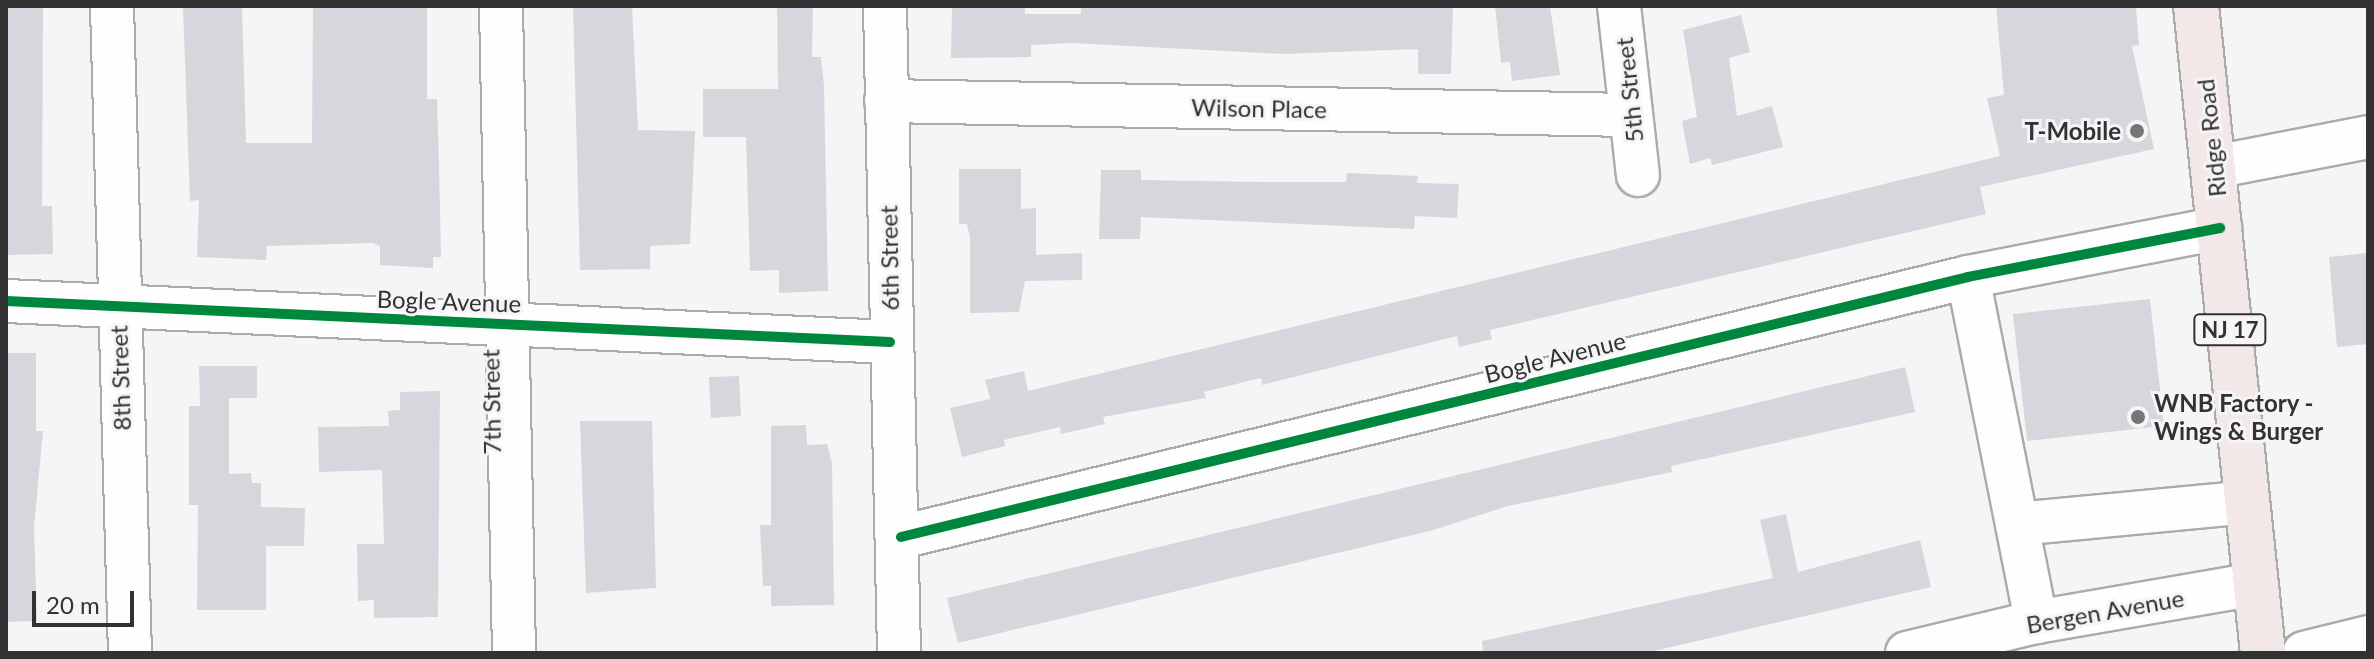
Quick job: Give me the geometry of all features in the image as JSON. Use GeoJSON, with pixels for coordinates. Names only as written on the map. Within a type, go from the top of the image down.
{"type":"FeatureCollection","features":[{"type":"Feature","properties":{"kind":"main road","name":"Ridge Road"},"geometry":{"type":"LineString","coordinates":[[2196,6],[2263,653]]}},
{"type":"Feature","properties":{"kind":"street","name":"8th Street"},"geometry":{"type":"LineString","coordinates":[[112,6],[117,307],[130,653]]}},
{"type":"Feature","properties":{"kind":"street","name":"7th Street"},"geometry":{"type":"LineString","coordinates":[[501,6],[510,324],[514,653]]}},
{"type":"Feature","properties":{"kind":"street","name":"6th Street"},"geometry":{"type":"LineString","coordinates":[[885,6],[890,342],[901,537],[899,653]]}},
{"type":"Feature","properties":{"kind":"street","name":"5th Street"},"geometry":{"type":"LineString","coordinates":[[1619,6],[1638,175]]}},
{"type":"Feature","properties":{"kind":"street","name":"Wilson Place"},"geometry":{"type":"LineString","coordinates":[[886,101],[1631,115]]}},
{"type":"Feature","properties":{"kind":"street"},"geometry":{"type":"LineString","coordinates":[[2214,167],[2368,137]]}},
{"type":"Feature","properties":{"kind":"street","name":"Bogle Avenue"},"geometry":{"type":"LineString","coordinates":[[901,537],[1968,277],[2220,228]]}},
{"type":"Feature","properties":{"kind":"street"},"geometry":{"type":"LineString","coordinates":[[1968,277],[2036,622]]}},
{"type":"Feature","properties":{"kind":"street","name":"Bogle Avenue"},"geometry":{"type":"LineString","coordinates":[[6,301],[890,342]]}},
{"type":"Feature","properties":{"kind":"street"},"geometry":{"type":"LineString","coordinates":[[2017,524],[2248,502]]}},
{"type":"Feature","properties":{"kind":"street","name":"Bergen Avenue"},"geometry":{"type":"LineString","coordinates":[[1907,653],[1979,645],[2036,622],[2256,584]]}},
{"type":"Feature","properties":{"kind":"building"},"geometry":{"type":"Polygon","coordinates":[[[6,6],[43,6],[42,206],[52,206],[53,254],[6,255],[6,6]]]}},
{"type":"Feature","properties":{"kind":"building"},"geometry":{"type":"Polygon","coordinates":[[[183,6],[242,6],[246,143],[312,143],[313,6],[427,6],[427,99],[437,99],[439,163],[441,257],[433,257],[433,268],[380,265],[380,246],[373,243],[267,246],[266,260],[197,257],[199,200],[190,201],[183,6]]]}},
{"type":"Feature","properties":{"kind":"building"},"geometry":{"type":"Polygon","coordinates":[[[573,6],[632,6],[638,130],[695,131],[690,244],[650,246],[650,269],[580,270],[573,6]]]}},
{"type":"Feature","properties":{"kind":"building"},"geometry":{"type":"Polygon","coordinates":[[[777,6],[813,6],[812,57],[821,57],[824,85],[828,291],[779,293],[779,270],[750,271],[746,137],[703,137],[703,89],[778,89],[777,6]]]}},
{"type":"Feature","properties":{"kind":"building"},"geometry":{"type":"Polygon","coordinates":[[[952,6],[1025,6],[1025,14],[1081,14],[1081,6],[1453,6],[1451,74],[1418,74],[1418,49],[1283,54],[1071,43],[1031,45],[1031,57],[951,58],[952,6]]]}},
{"type":"Feature","properties":{"kind":"building"},"geometry":{"type":"Polygon","coordinates":[[[1495,6],[1550,6],[1560,75],[1512,81],[1510,62],[1501,63],[1495,6]]]}},
{"type":"Feature","properties":{"kind":"building"},"geometry":{"type":"Polygon","coordinates":[[[1996,6],[2136,6],[2139,45],[2132,46],[2154,149],[1980,187],[1986,214],[1490,330],[1492,339],[1459,347],[1457,336],[1262,385],[1261,378],[1204,392],[1206,398],[1103,417],[1105,424],[1061,434],[1060,427],[1004,440],[1005,446],[962,457],[950,408],[990,399],[985,380],[1024,371],[1028,391],[2000,156],[1987,98],[2004,95],[1996,6]]]}},
{"type":"Feature","properties":{"kind":"building"},"geometry":{"type":"Polygon","coordinates":[[[1741,15],[1750,52],[1729,58],[1737,116],[1772,106],[1783,147],[1712,165],[1710,158],[1690,164],[1682,121],[1697,117],[1683,30],[1741,15]]]}},
{"type":"Feature","properties":{"kind":"building"},"geometry":{"type":"Polygon","coordinates":[[[959,169],[1021,169],[1021,209],[1036,208],[1036,255],[1082,253],[1082,280],[1025,281],[1019,312],[970,313],[970,238],[967,224],[959,224],[959,169]]]}},
{"type":"Feature","properties":{"kind":"building"},"geometry":{"type":"Polygon","coordinates":[[[1101,170],[1141,170],[1141,180],[1346,182],[1347,173],[1418,176],[1417,183],[1459,184],[1457,218],[1415,216],[1414,229],[1141,217],[1140,239],[1099,239],[1101,170]]]}},
{"type":"Feature","properties":{"kind":"building"},"geometry":{"type":"Polygon","coordinates":[[[2368,253],[2368,344],[2337,347],[2329,257],[2368,253]]]}},
{"type":"Feature","properties":{"kind":"building"},"geometry":{"type":"Polygon","coordinates":[[[2150,299],[2164,426],[2027,441],[2013,314],[2150,299]]]}},
{"type":"Feature","properties":{"kind":"building"},"geometry":{"type":"Polygon","coordinates":[[[6,353],[36,353],[36,431],[43,431],[34,527],[37,621],[6,622],[6,353]]]}},
{"type":"Feature","properties":{"kind":"building"},"geometry":{"type":"Polygon","coordinates":[[[199,366],[257,366],[257,398],[229,398],[229,474],[251,473],[252,483],[261,483],[261,507],[305,508],[304,546],[266,546],[266,610],[197,610],[198,505],[189,505],[189,406],[200,406],[199,366]]]}},
{"type":"Feature","properties":{"kind":"building"},"geometry":{"type":"Polygon","coordinates":[[[1905,367],[1915,412],[1671,466],[1672,472],[1508,506],[1430,531],[958,643],[947,598],[1905,367]]]}},
{"type":"Feature","properties":{"kind":"building"},"geometry":{"type":"Polygon","coordinates":[[[739,376],[741,416],[711,418],[709,377],[739,376]]]}},
{"type":"Feature","properties":{"kind":"building"},"geometry":{"type":"Polygon","coordinates":[[[440,391],[438,617],[374,618],[374,600],[358,601],[357,544],[384,544],[382,470],[319,472],[318,427],[389,426],[388,411],[400,410],[400,392],[440,391]]]}},
{"type":"Feature","properties":{"kind":"building"},"geometry":{"type":"Polygon","coordinates":[[[580,421],[652,421],[656,588],[586,593],[580,421]]]}},
{"type":"Feature","properties":{"kind":"building"},"geometry":{"type":"Polygon","coordinates":[[[806,425],[807,445],[827,444],[832,463],[834,605],[771,606],[771,586],[763,586],[760,525],[771,525],[771,426],[806,425]]]}},
{"type":"Feature","properties":{"kind":"building"},"geometry":{"type":"Polygon","coordinates":[[[1786,514],[1798,572],[1920,540],[1931,587],[1645,653],[1483,653],[1482,641],[1773,578],[1760,520],[1786,514]]]}},
{"type":"Feature","properties":{"kind":"cycle path"},"geometry":{"type":"LineString","coordinates":[[901,537],[1968,277],[2220,228]]}},
{"type":"Feature","properties":{"kind":"cycle path"},"geometry":{"type":"LineString","coordinates":[[6,301],[890,342]]}},
{"type":"Feature","properties":{"kind":"place","name":"T-Mobile"},"geometry":{"type":"Point","coordinates":[2137,131]}},
{"type":"Feature","properties":{"kind":"place","name":"WNB Factory - Wings & Burger"},"geometry":{"type":"Point","coordinates":[2138,417]}}]}
